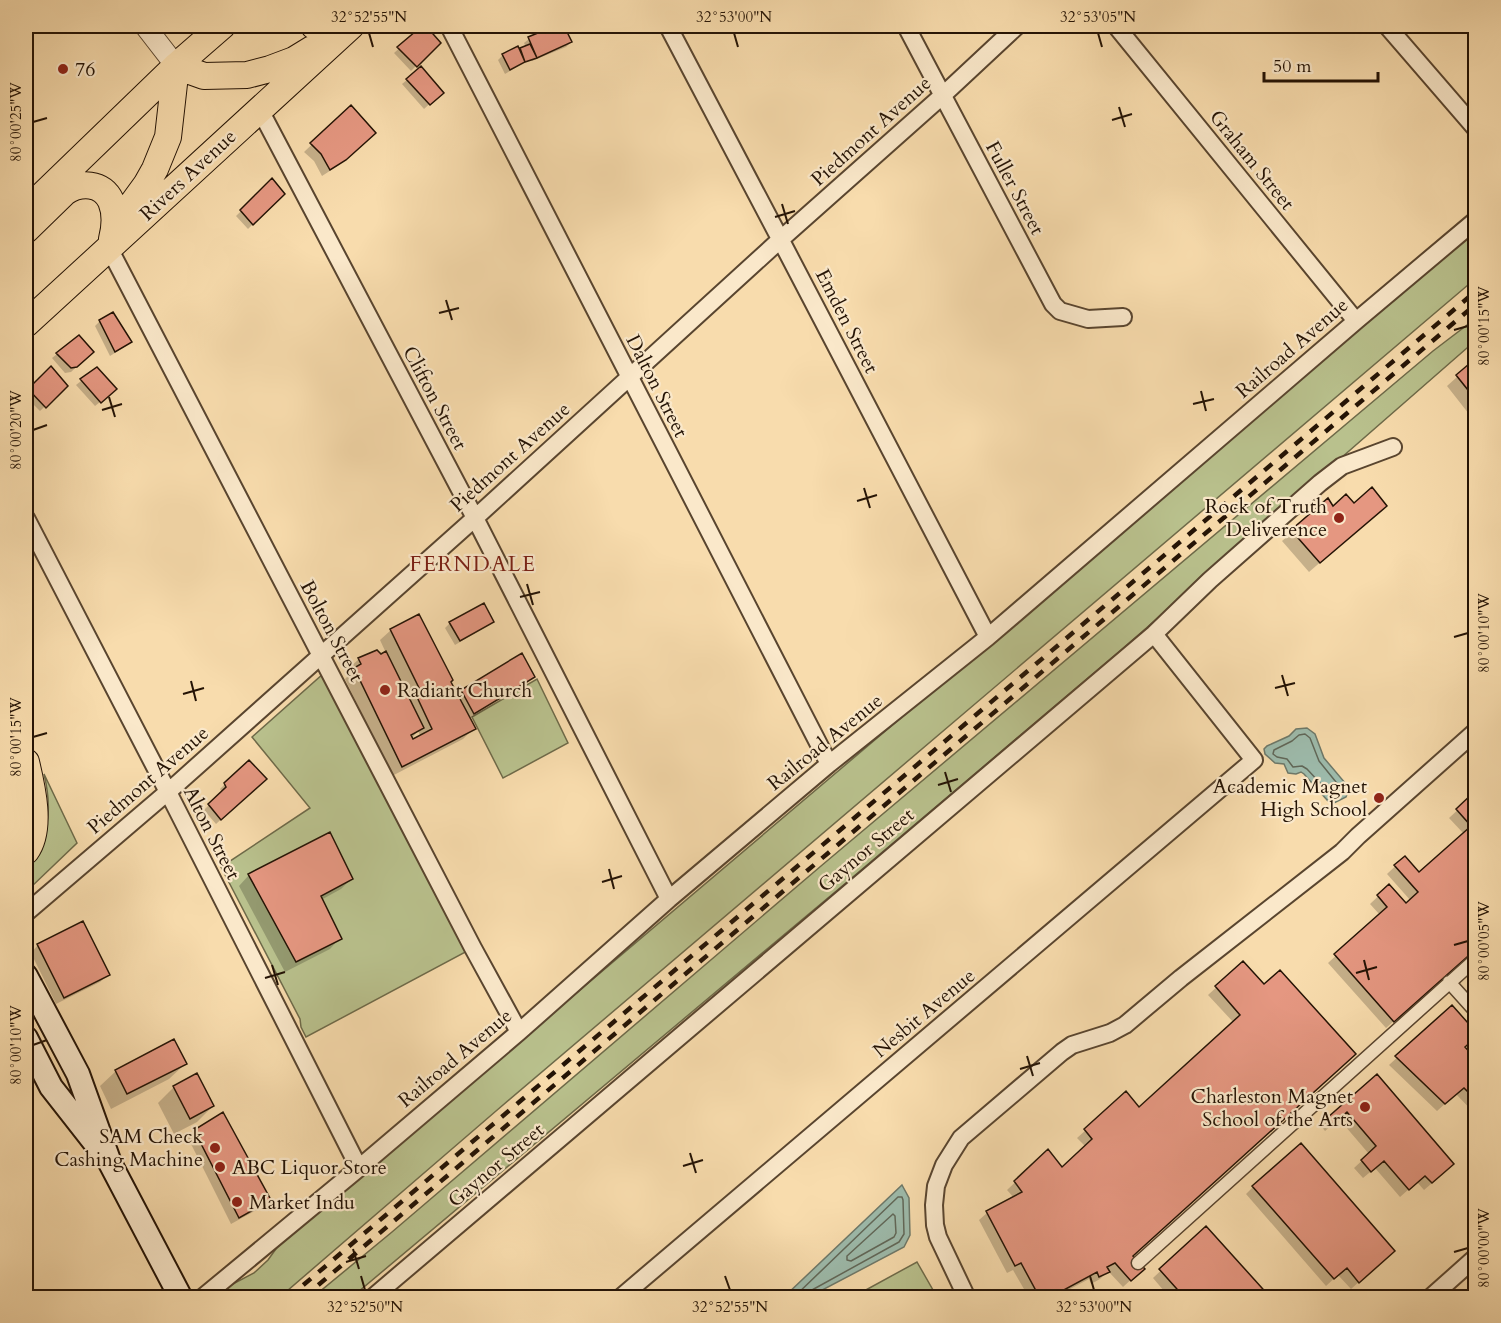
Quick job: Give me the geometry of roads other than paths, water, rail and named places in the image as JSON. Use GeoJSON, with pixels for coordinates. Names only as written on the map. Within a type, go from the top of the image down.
{"type":"FeatureCollection","features":[{"type":"Feature","properties":{"kind":"main road"},"geometry":{"type":"LineString","coordinates":[[26,212],[176,66],[222,26]]}},
{"type":"Feature","properties":{"kind":"main road"},"geometry":{"type":"LineString","coordinates":[[314,26],[324,26]]}},
{"type":"Feature","properties":{"kind":"main road"},"geometry":{"type":"LineString","coordinates":[[176,66],[204,76],[247,75],[294,60],[349,26]]}},
{"type":"Feature","properties":{"kind":"main road","name":"Rivers Avenue"},"geometry":{"type":"LineString","coordinates":[[26,324],[349,26]]}},
{"type":"Feature","properties":{"kind":"main road"},"geometry":{"type":"LineString","coordinates":[[109,248],[130,207],[155,169],[168,137],[176,66]]}},
{"type":"Feature","properties":{"kind":"main road"},"geometry":{"type":"LineString","coordinates":[[26,230],[72,187],[96,186],[111,200],[114,212],[114,228],[109,248]]}},
{"type":"Feature","properties":{"kind":"main road"},"geometry":{"type":"LineString","coordinates":[[26,762],[32,790],[34,826],[26,851]]}},
{"type":"Feature","properties":{"kind":"main road"},"geometry":{"type":"LineString","coordinates":[[26,976],[78,1074],[110,1163],[181,1298]]}},
{"type":"Feature","properties":{"kind":"main road"},"geometry":{"type":"LineString","coordinates":[[26,1038],[51,1086],[110,1163]]}},
{"type":"Feature","properties":{"kind":"street"},"geometry":{"type":"LineString","coordinates":[[145,26],[176,66]]}},
{"type":"Feature","properties":{"kind":"street","name":"Dalton Street"},"geometry":{"type":"LineString","coordinates":[[449,26],[829,764]]}},
{"type":"Feature","properties":{"kind":"street","name":"Emden Street"},"geometry":{"type":"LineString","coordinates":[[668,26],[988,637]]}},
{"type":"Feature","properties":{"kind":"street","name":"Fuller Street"},"geometry":{"type":"LineString","coordinates":[[906,26],[1053,304],[1060,311],[1088,319],[1123,317]]}},
{"type":"Feature","properties":{"kind":"street","name":"Piedmont Avenue"},"geometry":{"type":"LineString","coordinates":[[26,913],[168,792],[322,655],[1017,26]]}},
{"type":"Feature","properties":{"kind":"street","name":"Graham Street"},"geometry":{"type":"LineString","coordinates":[[1116,26],[1356,321]]}},
{"type":"Feature","properties":{"kind":"street"},"geometry":{"type":"LineString","coordinates":[[1387,26],[1476,129]]}},
{"type":"Feature","properties":{"kind":"street","name":"Clifton Street"},"geometry":{"type":"LineString","coordinates":[[260,110],[475,518],[669,899]]}},
{"type":"Feature","properties":{"kind":"street","name":"Railroad Avenue"},"geometry":{"type":"LineString","coordinates":[[202,1298],[519,1032],[669,899],[829,764],[988,637],[1476,220]]}},
{"type":"Feature","properties":{"kind":"street","name":"Bolton Street"},"geometry":{"type":"LineString","coordinates":[[109,248],[473,948],[519,1032]]}},
{"type":"Feature","properties":{"kind":"street","name":"Gaynor Street"},"geometry":{"type":"LineString","coordinates":[[372,1298],[1154,633],[1320,483],[1342,466],[1394,447]]}},
{"type":"Feature","properties":{"kind":"street","name":"Alton Street"},"geometry":{"type":"LineString","coordinates":[[26,518],[359,1168]]}},
{"type":"Feature","properties":{"kind":"street","name":"Nesbit Avenue"},"geometry":{"type":"LineString","coordinates":[[621,1298],[1254,760],[1154,633]]}},
{"type":"Feature","properties":{"kind":"street"},"geometry":{"type":"LineString","coordinates":[[968,1298],[938,1237],[934,1205],[936,1186],[944,1165],[961,1138],[1072,1045],[1110,1033],[1125,1025],[1181,978],[1342,852],[1476,731]]}},
{"type":"Feature","properties":{"kind":"street"},"geometry":{"type":"LineString","coordinates":[[1138,1263],[1476,958]]}},
{"type":"Feature","properties":{"kind":"street"},"geometry":{"type":"LineString","coordinates":[[1449,982],[1476,1012]]}},
{"type":"Feature","properties":{"kind":"street"},"geometry":{"type":"LineString","coordinates":[[1430,1298],[1476,1257]]}},
{"type":"Feature","properties":{"kind":"water"},"geometry":{"type":"Polygon","coordinates":[[[1307,728],[1315,734],[1324,758],[1346,784],[1348,792],[1346,797],[1334,803],[1328,801],[1304,774],[1301,772],[1288,773],[1284,764],[1275,763],[1265,754],[1264,749],[1267,746],[1289,736],[1296,729],[1307,728]]]}},
{"type":"Feature","properties":{"kind":"water"},"geometry":{"type":"Polygon","coordinates":[[[902,1185],[909,1198],[910,1235],[904,1247],[809,1297],[784,1297],[902,1185]]]}},
{"type":"Feature","properties":{"kind":"railway"},"geometry":{"type":"LineString","coordinates":[[288,1298],[1476,291]]}},
{"type":"Feature","properties":{"kind":"railway"},"geometry":{"type":"LineString","coordinates":[[303,1298],[1476,304]]}},
{"type":"Feature","properties":{"kind":"place","name":"76"},"geometry":{"type":"Point","coordinates":[63,69]}},
{"type":"Feature","properties":{"kind":"place","name":"Rock of Truth Deliverence"},"geometry":{"type":"Point","coordinates":[1339,518]}},
{"type":"Feature","properties":{"kind":"place","name":"Radiant Church"},"geometry":{"type":"Point","coordinates":[385,690]}},
{"type":"Feature","properties":{"kind":"place","name":"Academic Magnet High School"},"geometry":{"type":"Point","coordinates":[1379,798]}},
{"type":"Feature","properties":{"kind":"place","name":"Charleston Magnet School of the Arts"},"geometry":{"type":"Point","coordinates":[1365,1107]}},
{"type":"Feature","properties":{"kind":"place","name":"SAM Check Cashing Machine"},"geometry":{"type":"Point","coordinates":[215,1148]}},
{"type":"Feature","properties":{"kind":"place","name":"ABC Liquor Store"},"geometry":{"type":"Point","coordinates":[220,1167]}},
{"type":"Feature","properties":{"kind":"place","name":"Market Indu"},"geometry":{"type":"Point","coordinates":[237,1202]}},
{"type":"Feature","properties":{"kind":"district","name":"FERNDALE"},"geometry":{"type":"Point","coordinates":[473,564]}}]}
